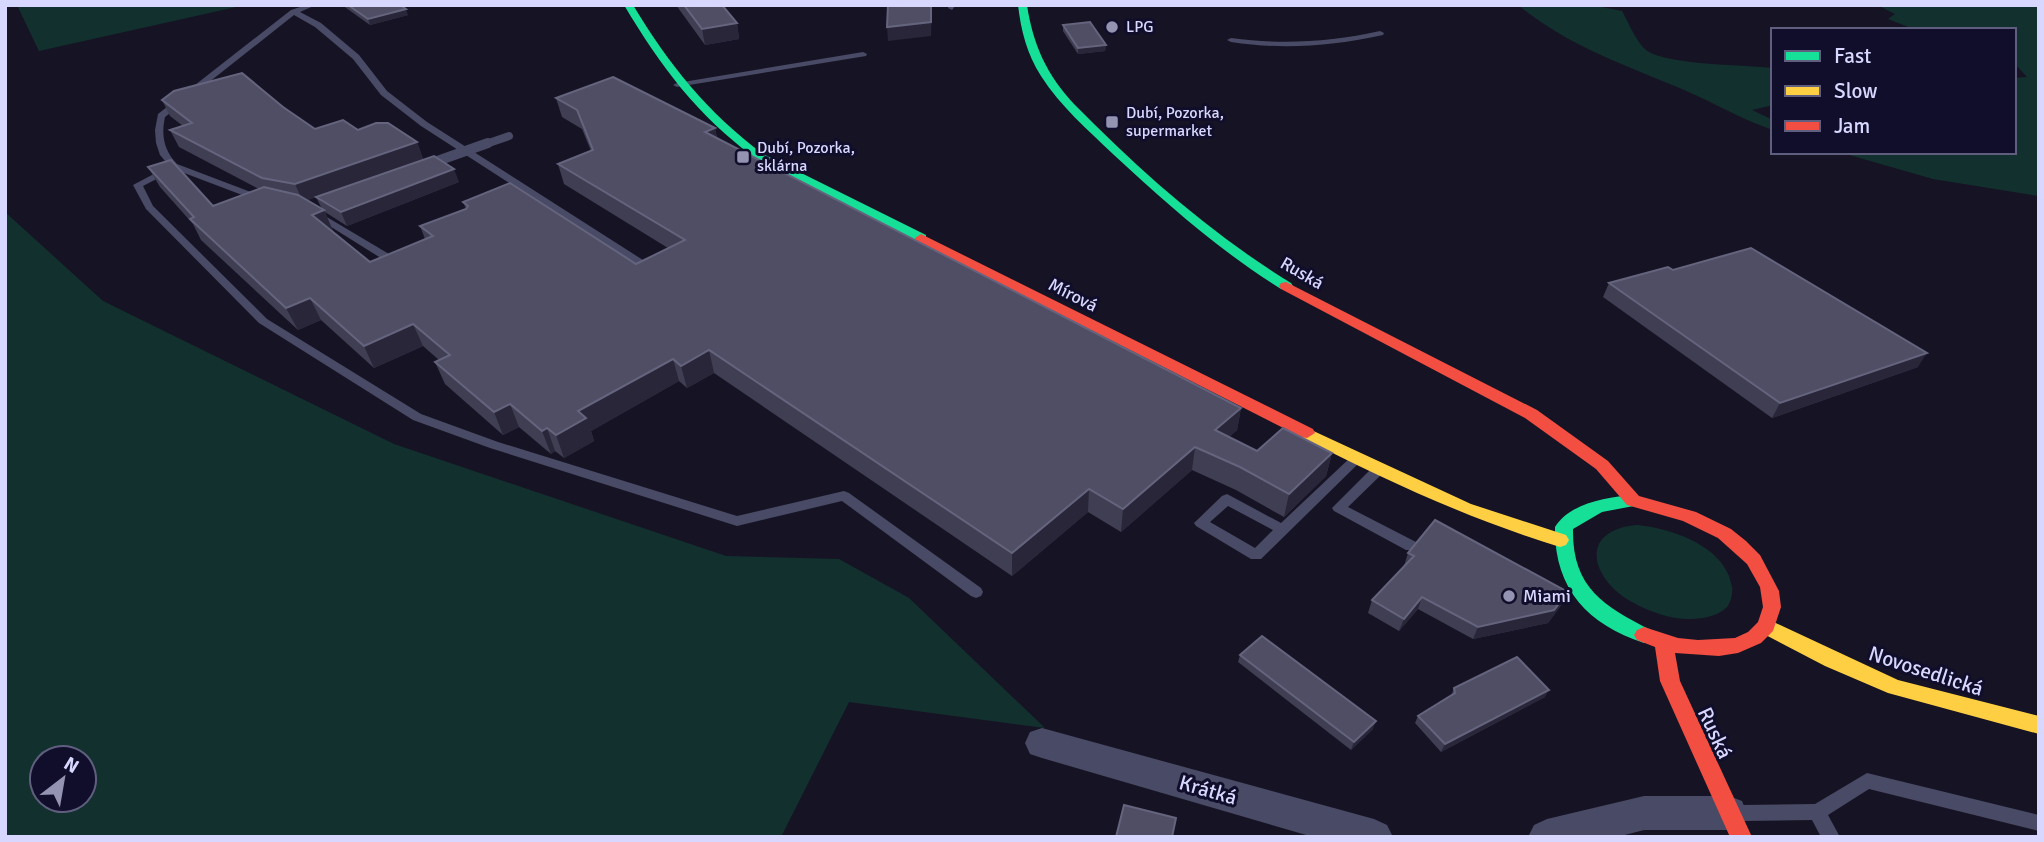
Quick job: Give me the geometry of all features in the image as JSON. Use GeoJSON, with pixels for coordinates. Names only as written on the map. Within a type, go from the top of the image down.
{"type":"FeatureCollection","features":[{"type":"Feature","properties":{"kind":"main road","name":"Mírová"},"geometry":{"type":"LineString","coordinates":[[628,5],[677,85],[702,113],[723,131],[784,171],[1379,470],[1485,515],[1560,540]]}},
{"type":"Feature","properties":{"kind":"main road","name":"Ruská"},"geometry":{"type":"LineString","coordinates":[[1022,5],[1027,42],[1048,82],[1188,217],[1282,284],[1466,377],[1547,424],[1606,467],[1633,501]]}},
{"type":"Feature","properties":{"kind":"main road"},"geometry":{"type":"LineString","coordinates":[[1633,501],[1665,506],[1698,519],[1728,536],[1752,558],[1768,582],[1772,596],[1772,617],[1767,627],[1751,640],[1727,648],[1697,649],[1664,642],[1631,630],[1602,612],[1579,591],[1560,554],[1564,527],[1587,509],[1603,503],[1633,501]]}},
{"type":"Feature","properties":{"kind":"main road","name":"Novosedlická"},"geometry":{"type":"LineString","coordinates":[[1767,627],[1832,660],[1895,687],[2039,725]]}},
{"type":"Feature","properties":{"kind":"main road","name":"Ruská"},"geometry":{"type":"LineString","coordinates":[[1664,642],[1670,681],[1735,825]]}},
{"type":"Feature","properties":{"kind":"street","name":"Krátká"},"geometry":{"type":"LineString","coordinates":[[1042,743],[1374,837]]}},
{"type":"Feature","properties":{"kind":"street"},"geometry":{"type":"LineString","coordinates":[[1547,837],[1644,813],[1735,825]]}},
{"type":"Feature","properties":{"kind":"lane"},"geometry":{"type":"LineString","coordinates":[[271,202],[174,166],[164,157],[157,132],[160,116],[294,12],[313,5]]}},
{"type":"Feature","properties":{"kind":"lane"},"geometry":{"type":"LineString","coordinates":[[294,12],[318,25],[356,57],[384,93],[424,124],[653,272]]}},
{"type":"Feature","properties":{"kind":"lane"},"geometry":{"type":"LineString","coordinates":[[1231,40],[1268,46],[1322,44],[1380,33]]}},
{"type":"Feature","properties":{"kind":"lane"},"geometry":{"type":"LineString","coordinates":[[677,85],[863,54]]}},
{"type":"Feature","properties":{"kind":"lane"},"geometry":{"type":"LineString","coordinates":[[421,167],[509,136]]}},
{"type":"Feature","properties":{"kind":"lane"},"geometry":{"type":"LineString","coordinates":[[174,166],[138,185],[149,207],[263,321],[417,417],[494,445],[737,521],[844,496],[976,592]]}},
{"type":"Feature","properties":{"kind":"lane"},"geometry":{"type":"LineString","coordinates":[[320,203],[307,208],[388,258],[411,249]]}},
{"type":"Feature","properties":{"kind":"lane"},"geometry":{"type":"LineString","coordinates":[[1282,529],[1227,499],[1201,523],[1256,555],[1356,458]]}},
{"type":"Feature","properties":{"kind":"lane"},"geometry":{"type":"LineString","coordinates":[[1379,470],[1339,508],[1410,546]]}},
{"type":"Feature","properties":{"kind":"lane"},"geometry":{"type":"LineString","coordinates":[[1735,825],[1816,813],[1867,781],[2039,823]]}},
{"type":"Feature","properties":{"kind":"lane"},"geometry":{"type":"LineString","coordinates":[[1816,813],[1831,837]]}},
{"type":"Feature","properties":{"kind":"green space"},"geometry":{"type":"Polygon","coordinates":[[[17,5],[235,5],[236,7],[39,51],[17,5]]]}},
{"type":"Feature","properties":{"kind":"green space"},"geometry":{"type":"Polygon","coordinates":[[[1518,5],[1591,5],[1622,11],[1641,44],[1649,52],[1659,56],[1691,62],[1771,68],[1771,105],[1752,110],[1771,119],[1771,129],[1585,48],[1540,22],[1518,5]]]}},
{"type":"Feature","properties":{"kind":"green space"},"geometry":{"type":"Polygon","coordinates":[[[1877,5],[2039,5],[2039,196],[1933,179],[1846,154],[2016,154],[2016,78],[2027,77],[2016,65],[2016,28],[1911,28],[1888,19],[1895,14],[1877,5]]]}},
{"type":"Feature","properties":{"kind":"green space"},"geometry":{"type":"Polygon","coordinates":[[[5,212],[103,301],[394,444],[726,556],[839,559],[909,598],[1045,728],[849,702],[781,837],[5,837],[5,212]]]}},
{"type":"Feature","properties":{"kind":"green space"},"geometry":{"type":"Polygon","coordinates":[[[1636,525],[1680,535],[1708,550],[1728,573],[1732,592],[1727,607],[1720,613],[1707,617],[1677,618],[1646,609],[1618,593],[1600,570],[1598,546],[1605,536],[1617,529],[1636,525]]]}},
{"type":"Feature","properties":{"kind":"building"},"geometry":{"type":"Polygon","coordinates":[[[348,5],[400,5],[406,9],[368,19],[348,5]]]}},
{"type":"Feature","properties":{"kind":"building"},"geometry":{"type":"Polygon","coordinates":[[[684,5],[722,5],[737,23],[702,29],[684,5]]]}},
{"type":"Feature","properties":{"kind":"building"},"geometry":{"type":"Polygon","coordinates":[[[888,5],[931,5],[931,22],[887,27],[888,5]]]}},
{"type":"Feature","properties":{"kind":"building"},"geometry":{"type":"Polygon","coordinates":[[[1090,22],[1106,45],[1078,48],[1063,25],[1090,22]]]}},
{"type":"Feature","properties":{"kind":"building"},"geometry":{"type":"Polygon","coordinates":[[[242,73],[315,129],[343,120],[358,130],[376,123],[388,123],[417,142],[295,184],[262,178],[170,130],[192,123],[162,100],[174,91],[242,73]]]}},
{"type":"Feature","properties":{"kind":"building"},"geometry":{"type":"Polygon","coordinates":[[[613,77],[715,128],[705,132],[1241,408],[1215,430],[1257,451],[1283,428],[1332,453],[1289,494],[1240,467],[1195,447],[1123,509],[1089,489],[1012,553],[709,350],[681,366],[673,359],[578,411],[586,418],[556,435],[547,428],[542,431],[510,404],[494,412],[435,362],[450,355],[413,324],[364,346],[310,298],[286,308],[190,219],[194,217],[148,167],[171,160],[213,206],[264,187],[298,195],[324,210],[312,215],[370,262],[433,236],[420,226],[466,209],[468,206],[463,202],[510,183],[636,264],[685,240],[558,164],[593,150],[577,110],[556,98],[613,77]]]}},
{"type":"Feature","properties":{"kind":"building"},"geometry":{"type":"Polygon","coordinates":[[[434,156],[454,169],[341,212],[316,197],[434,156]]]}},
{"type":"Feature","properties":{"kind":"building"},"geometry":{"type":"Polygon","coordinates":[[[1751,248],[1927,353],[1780,403],[1609,283],[1668,267],[1673,270],[1751,248]]]}},
{"type":"Feature","properties":{"kind":"building"},"geometry":{"type":"Polygon","coordinates":[[[1435,520],[1568,592],[1554,610],[1478,627],[1422,597],[1404,619],[1372,600],[1414,556],[1408,553],[1435,520]]]}},
{"type":"Feature","properties":{"kind":"building"},"geometry":{"type":"Polygon","coordinates":[[[1262,636],[1376,721],[1354,742],[1240,655],[1262,636]]]}},
{"type":"Feature","properties":{"kind":"building"},"geometry":{"type":"Polygon","coordinates":[[[1517,657],[1549,690],[1445,744],[1418,716],[1455,693],[1454,688],[1517,657]]]}},
{"type":"Feature","properties":{"kind":"building"},"geometry":{"type":"Polygon","coordinates":[[[1124,805],[1176,818],[1172,837],[1116,837],[1124,805]]]}},
{"type":"Feature","properties":{"kind":"traffic: fast"},"geometry":{"type":"LineString","coordinates":[[628,5],[684,88],[737,140],[759,156],[921,238]]}},
{"type":"Feature","properties":{"kind":"traffic: fast"},"geometry":{"type":"LineString","coordinates":[[1022,5],[1036,59],[1046,77],[1070,107],[1192,219],[1261,271],[1286,286]]}},
{"type":"Feature","properties":{"kind":"traffic: fast"},"geometry":{"type":"LineString","coordinates":[[1633,501],[1605,505],[1579,515],[1564,527],[1564,548],[1573,581],[1583,594],[1610,617],[1644,635]]}},
{"type":"Feature","properties":{"kind":"traffic: slow"},"geometry":{"type":"LineString","coordinates":[[1307,433],[1375,468],[1465,508],[1560,540]]}},
{"type":"Feature","properties":{"kind":"traffic: slow"},"geometry":{"type":"LineString","coordinates":[[1767,627],[1832,660],[1895,687],[2039,725]]}},
{"type":"Feature","properties":{"kind":"traffic: jam"},"geometry":{"type":"LineString","coordinates":[[921,238],[1307,433]]}},
{"type":"Feature","properties":{"kind":"traffic: jam"},"geometry":{"type":"LineString","coordinates":[[1286,286],[1531,414],[1602,465],[1633,501]]}},
{"type":"Feature","properties":{"kind":"traffic: jam"},"geometry":{"type":"LineString","coordinates":[[1633,501],[1689,516],[1708,524],[1740,545],[1766,580],[1772,599],[1766,625],[1754,638],[1738,645],[1698,648],[1659,641],[1644,635]]}},
{"type":"Feature","properties":{"kind":"traffic: jam"},"geometry":{"type":"LineString","coordinates":[[1664,642],[1670,681],[1741,837]]}},
{"type":"Feature","properties":{"kind":"place","name":"LPG"},"geometry":{"type":"Point","coordinates":[1112,27]}},
{"type":"Feature","properties":{"kind":"place","name":"Dubí, Pozorka, supermarket"},"geometry":{"type":"Point","coordinates":[1112,122]}},
{"type":"Feature","properties":{"kind":"place","name":"Dubí, Pozorka, sklárna"},"geometry":{"type":"Point","coordinates":[743,157]}},
{"type":"Feature","properties":{"kind":"place","name":"Miami"},"geometry":{"type":"Point","coordinates":[1509,596]}}]}
